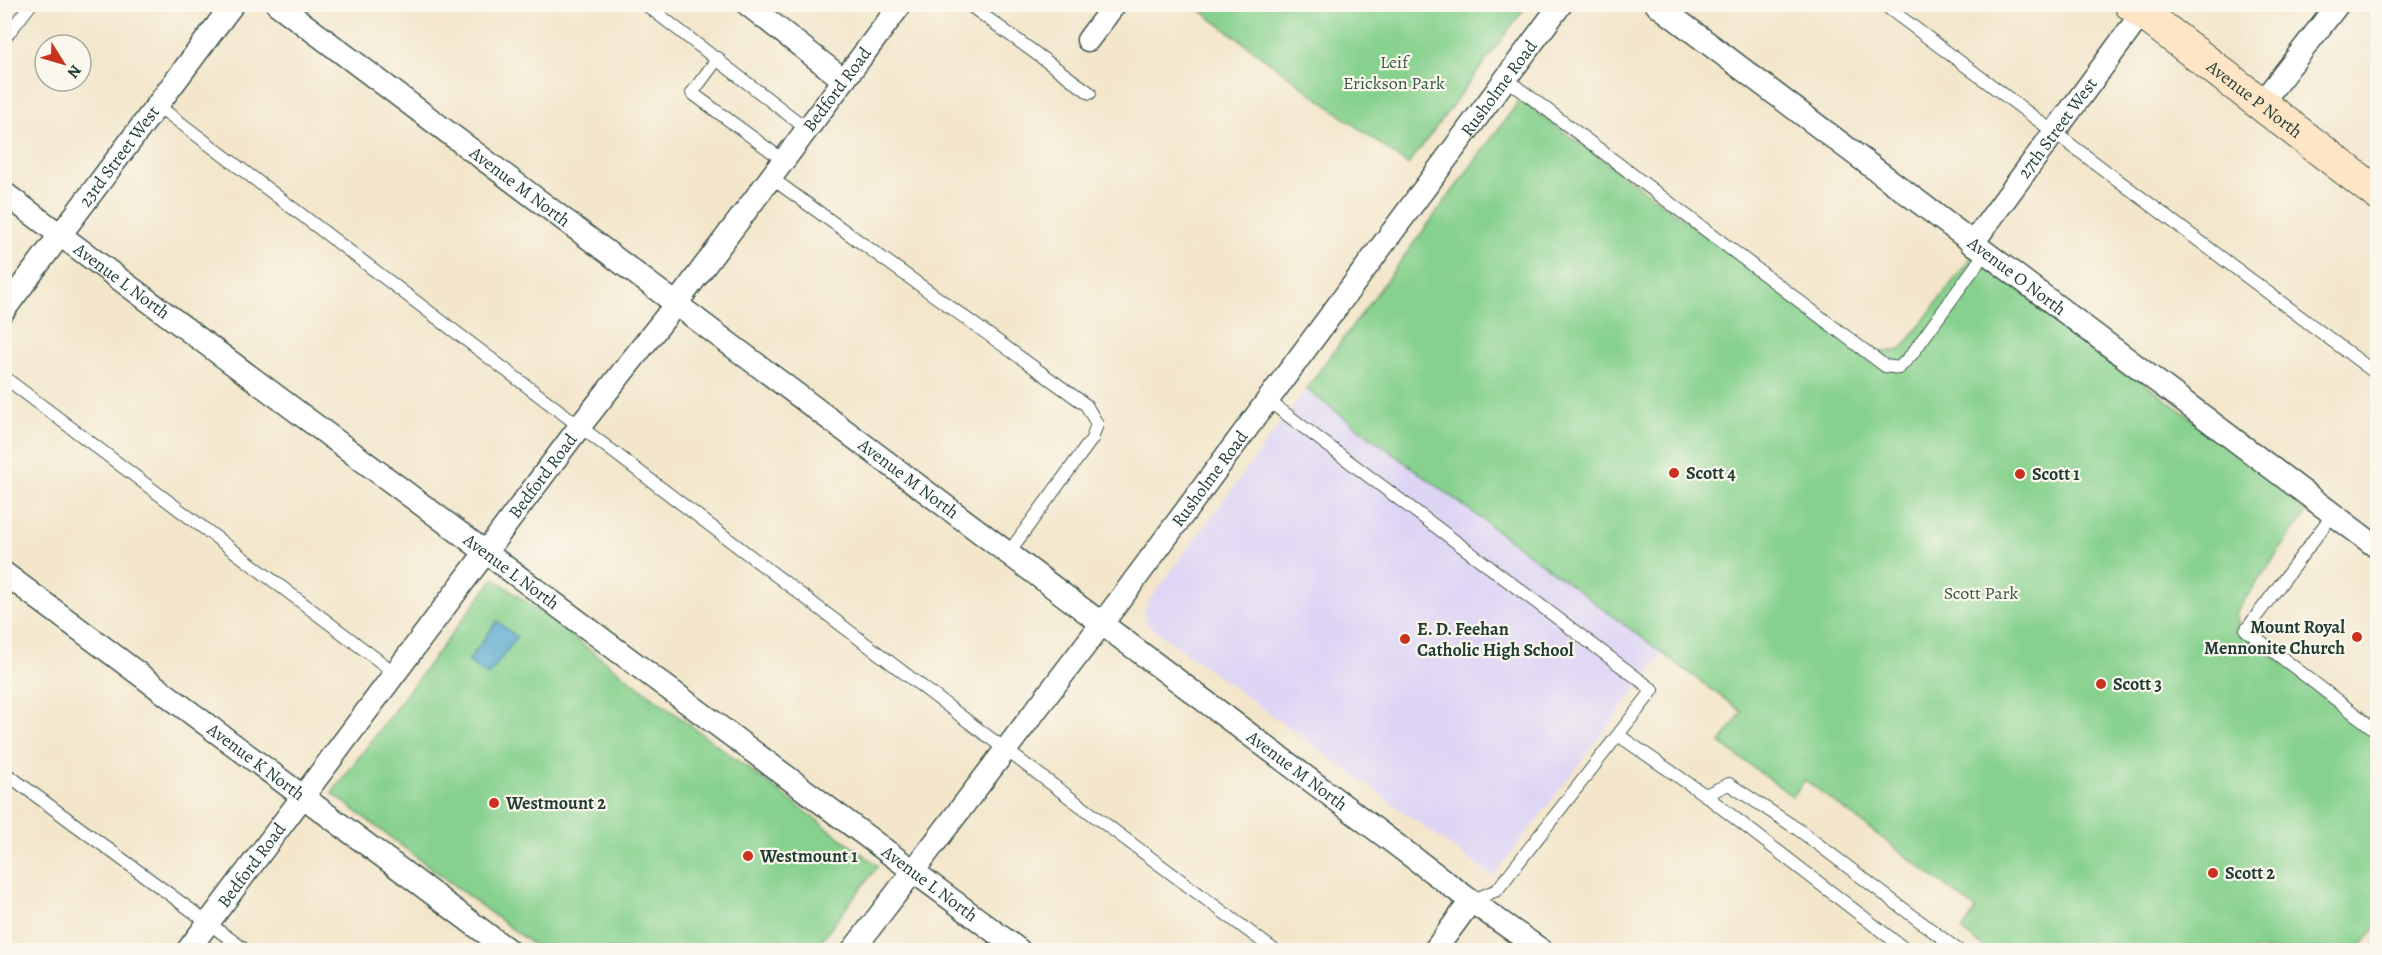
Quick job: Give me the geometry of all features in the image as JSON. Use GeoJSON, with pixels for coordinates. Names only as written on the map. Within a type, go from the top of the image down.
{"type":"FeatureCollection","features":[{"type":"Feature","properties":{"kind":"main road","name":"Avenue P North"},"geometry":{"type":"LineString","coordinates":[[2136,9],[2378,194]]}},
{"type":"Feature","properties":{"kind":"street","name":"23rd Street West"},"geometry":{"type":"LineString","coordinates":[[4,310],[233,4]]}},
{"type":"Feature","properties":{"kind":"street","name":"Avenue M North"},"geometry":{"type":"LineString","coordinates":[[277,4],[1471,901],[1541,951]]}},
{"type":"Feature","properties":{"kind":"street"},"geometry":{"type":"LineString","coordinates":[[747,4],[844,80]]}},
{"type":"Feature","properties":{"kind":"street","name":"Bedford Road"},"geometry":{"type":"LineString","coordinates":[[188,951],[580,426],[676,304],[902,4]]}},
{"type":"Feature","properties":{"kind":"street"},"geometry":{"type":"LineString","coordinates":[[1088,40],[1115,4]]}},
{"type":"Feature","properties":{"kind":"street","name":"Rusholme Road"},"geometry":{"type":"LineString","coordinates":[[853,951],[1102,623],[1561,4]]}},
{"type":"Feature","properties":{"kind":"street","name":"Avenue O North"},"geometry":{"type":"LineString","coordinates":[[1656,4],[2378,548]]}},
{"type":"Feature","properties":{"kind":"street"},"geometry":{"type":"LineString","coordinates":[[2260,105],[2338,4]]}},
{"type":"Feature","properties":{"kind":"street","name":"27th Street West"},"geometry":{"type":"LineString","coordinates":[[1978,248],[2136,9]]}},
{"type":"Feature","properties":{"kind":"street","name":"Avenue L North"},"geometry":{"type":"LineString","coordinates":[[4,193],[1019,951]]}},
{"type":"Feature","properties":{"kind":"street","name":"Avenue K North"},"geometry":{"type":"LineString","coordinates":[[4,573],[508,951]]}},
{"type":"Feature","properties":{"kind":"street"},"geometry":{"type":"LineString","coordinates":[[1435,951],[1471,901]]}},
{"type":"Feature","properties":{"kind":"lane"},"geometry":{"type":"LineString","coordinates":[[4,39],[31,4]]}},
{"type":"Feature","properties":{"kind":"lane"},"geometry":{"type":"LineString","coordinates":[[645,4],[718,58],[807,129]]}},
{"type":"Feature","properties":{"kind":"lane"},"geometry":{"type":"LineString","coordinates":[[968,4],[1090,93]]}},
{"type":"Feature","properties":{"kind":"lane"},"geometry":{"type":"LineString","coordinates":[[1883,4],[2378,375]]}},
{"type":"Feature","properties":{"kind":"lane"},"geometry":{"type":"LineString","coordinates":[[718,58],[692,93],[776,169],[1086,405],[1097,424],[1092,439],[1009,552]]}},
{"type":"Feature","properties":{"kind":"lane"},"geometry":{"type":"LineString","coordinates":[[1505,78],[1885,366],[1899,368],[1912,354],[1978,248]]}},
{"type":"Feature","properties":{"kind":"lane"},"geometry":{"type":"LineString","coordinates":[[157,105],[1274,951]]}},
{"type":"Feature","properties":{"kind":"lane"},"geometry":{"type":"LineString","coordinates":[[4,377],[395,674]]}},
{"type":"Feature","properties":{"kind":"lane"},"geometry":{"type":"LineString","coordinates":[[1266,399],[1653,690],[1497,890],[1471,901]]}},
{"type":"Feature","properties":{"kind":"lane"},"geometry":{"type":"LineString","coordinates":[[2333,514],[2246,630],[2378,732]]}},
{"type":"Feature","properties":{"kind":"lane"},"geometry":{"type":"LineString","coordinates":[[1618,735],[1706,795],[1906,951]]}},
{"type":"Feature","properties":{"kind":"lane"},"geometry":{"type":"LineString","coordinates":[[4,772],[245,951]]}},
{"type":"Feature","properties":{"kind":"lane"},"geometry":{"type":"LineString","coordinates":[[1706,795],[1729,784],[1799,830],[1958,951]]}},
{"type":"Feature","properties":{"kind":"shaded area","name":"E. D. Feehan Catholic High School"},"geometry":{"type":"Polygon","coordinates":[[[1306,389],[1663,654],[1493,877],[1147,624],[1144,612],[1149,601],[1306,389]]]}},
{"type":"Feature","properties":{"kind":"green space","name":"Leif Erickson Park"},"geometry":{"type":"Polygon","coordinates":[[[1193,5],[1527,5],[1408,165],[1193,5]]]}},
{"type":"Feature","properties":{"kind":"green space","name":"Scott Park"},"geometry":{"type":"Polygon","coordinates":[[[1520,100],[1870,354],[1901,350],[1973,255],[2310,507],[2236,612],[2239,629],[2377,735],[2377,925],[2358,950],[1988,950],[1962,931],[1976,909],[1805,780],[1792,796],[1720,743],[1742,712],[1306,389],[1520,100]]]}},
{"type":"Feature","properties":{"kind":"green space"},"geometry":{"type":"Polygon","coordinates":[[[494,578],[878,866],[814,950],[540,950],[332,793],[494,578]]]}},
{"type":"Feature","properties":{"kind":"water"},"geometry":{"type":"Polygon","coordinates":[[[497,621],[517,637],[488,676],[468,661],[497,621]]]}},
{"type":"Feature","properties":{"kind":"place","name":"Scott 4"},"geometry":{"type":"Point","coordinates":[1674,473]}},
{"type":"Feature","properties":{"kind":"place","name":"Scott 1"},"geometry":{"type":"Point","coordinates":[2020,474]}},
{"type":"Feature","properties":{"kind":"place","name":"Mount Royal Mennonite Church"},"geometry":{"type":"Point","coordinates":[2357,637]}},
{"type":"Feature","properties":{"kind":"place","name":"E. D. Feehan Catholic High School"},"geometry":{"type":"Point","coordinates":[1405,639]}},
{"type":"Feature","properties":{"kind":"place","name":"Scott 3"},"geometry":{"type":"Point","coordinates":[2101,684]}},
{"type":"Feature","properties":{"kind":"place","name":"Westmount 2"},"geometry":{"type":"Point","coordinates":[494,803]}},
{"type":"Feature","properties":{"kind":"place","name":"Westmount 1"},"geometry":{"type":"Point","coordinates":[748,856]}},
{"type":"Feature","properties":{"kind":"place","name":"Scott 2"},"geometry":{"type":"Point","coordinates":[2213,873]}}]}
